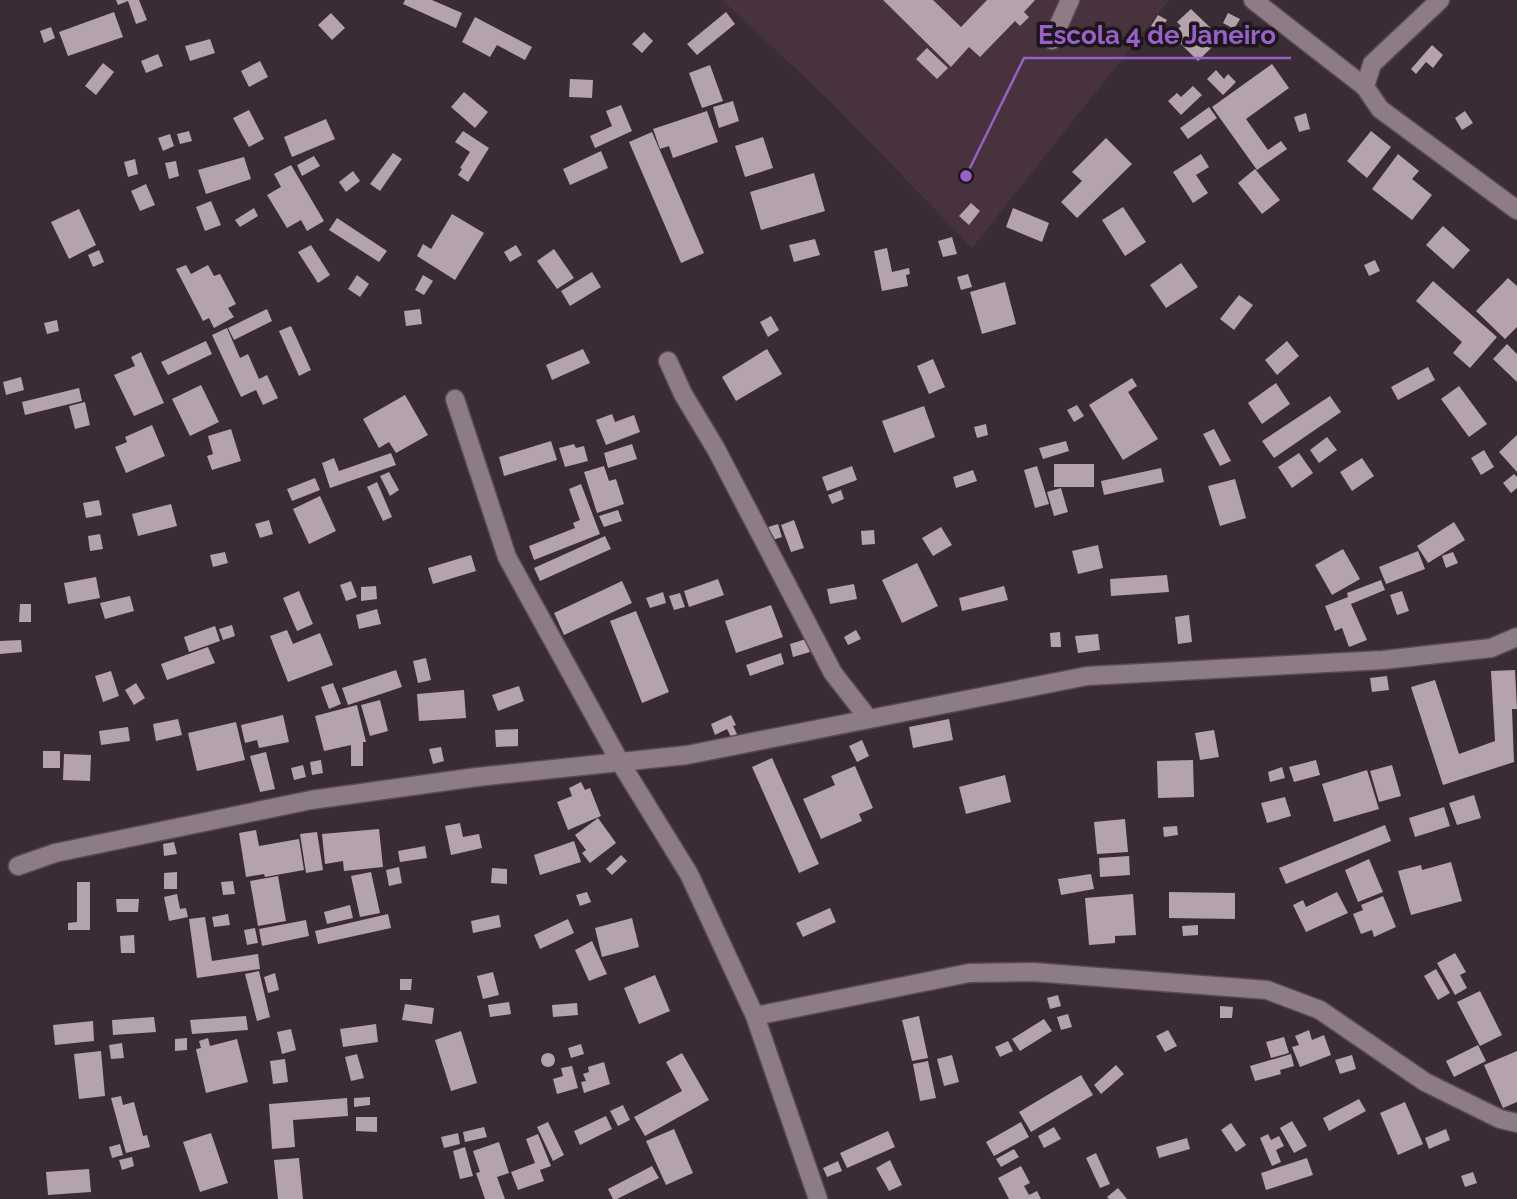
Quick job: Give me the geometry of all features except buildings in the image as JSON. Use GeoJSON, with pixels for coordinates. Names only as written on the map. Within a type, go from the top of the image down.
{"type":"FeatureCollection","features":[{"type":"Feature","properties":{"kind":"street"},"geometry":{"type":"LineString","coordinates":[[1052,40],[1070,0]]}},
{"type":"Feature","properties":{"kind":"street"},"geometry":{"type":"LineString","coordinates":[[1253,0],[1365,87],[1380,110],[1517,211]]}},
{"type":"Feature","properties":{"kind":"street"},"geometry":{"type":"LineString","coordinates":[[1365,87],[1372,64],[1440,0]]}},
{"type":"Feature","properties":{"kind":"street"},"geometry":{"type":"LineString","coordinates":[[668,361],[683,394],[716,449],[833,673],[868,718]]}},
{"type":"Feature","properties":{"kind":"street"},"geometry":{"type":"LineString","coordinates":[[455,399],[507,557],[620,762],[689,874],[755,1016],[818,1199]]}},
{"type":"Feature","properties":{"kind":"street"},"geometry":{"type":"LineString","coordinates":[[18,866],[55,853],[311,800],[477,776],[687,755],[1087,676],[1383,660],[1490,648],[1517,637]]}},
{"type":"Feature","properties":{"kind":"street"},"geometry":{"type":"LineString","coordinates":[[755,1016],[970,973],[1033,972],[1266,990],[1320,1010],[1425,1082],[1500,1119],[1517,1124]]}},
{"type":"Feature","properties":{"kind":"shaded area"},"geometry":{"type":"Polygon","coordinates":[[[722,0],[1169,0],[972,248],[832,103],[722,0]]]}},
{"type":"Feature","properties":{"kind":"place","name":"Escola 4 de Janeiro"},"geometry":{"type":"Point","coordinates":[966,176]}}]}
